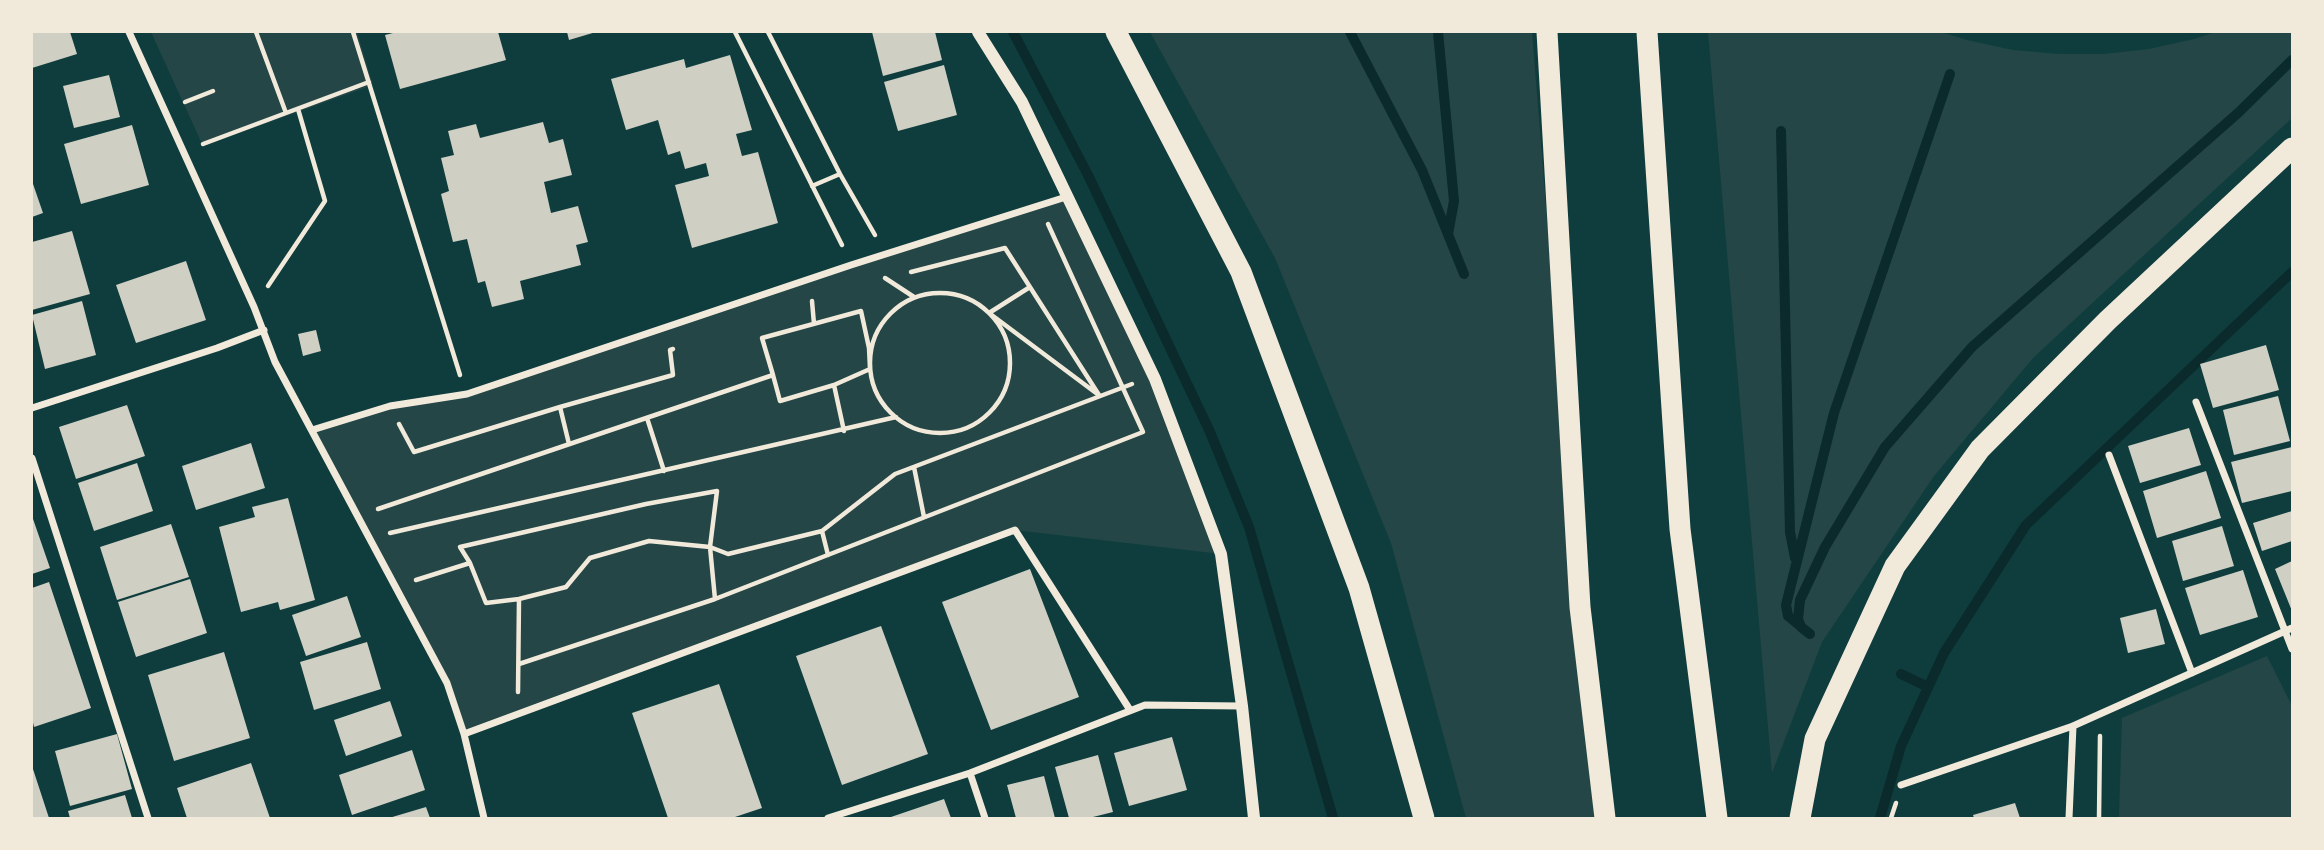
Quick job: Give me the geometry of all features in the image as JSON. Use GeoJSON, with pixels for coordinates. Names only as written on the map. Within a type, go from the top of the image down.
{"type":"FeatureCollection","features":[{"type":"Feature","properties":{"kind":"highway"},"geometry":{"type":"LineString","coordinates":[[1116,32],[1241,272],[1359,588],[1424,818]]}},
{"type":"Feature","properties":{"kind":"highway"},"geometry":{"type":"LineString","coordinates":[[1547,32],[1580,607],[1605,818]]}},
{"type":"Feature","properties":{"kind":"highway"},"geometry":{"type":"LineString","coordinates":[[1647,32],[1680,529],[1717,818]]}},
{"type":"Feature","properties":{"kind":"highway"},"geometry":{"type":"LineString","coordinates":[[1800,818],[1815,738],[1895,565],[1979,449],[2108,320],[2292,148]]}},
{"type":"Feature","properties":{"kind":"street"},"geometry":{"type":"LineString","coordinates":[[129,32],[254,307],[275,362],[447,683],[464,734],[484,818]]}},
{"type":"Feature","properties":{"kind":"street"},"geometry":{"type":"LineString","coordinates":[[978,32],[1022,102],[1155,379],[1221,554],[1254,818]]}},
{"type":"Feature","properties":{"kind":"street"},"geometry":{"type":"LineString","coordinates":[[312,430],[390,406],[467,394],[851,265],[1066,197]]}},
{"type":"Feature","properties":{"kind":"street"},"geometry":{"type":"LineString","coordinates":[[32,408],[264,330]]}},
{"type":"Feature","properties":{"kind":"street"},"geometry":{"type":"LineString","coordinates":[[2196,402],[2292,649]]}},
{"type":"Feature","properties":{"kind":"street"},"geometry":{"type":"LineString","coordinates":[[2109,455],[2192,673]]}},
{"type":"Feature","properties":{"kind":"street"},"geometry":{"type":"LineString","coordinates":[[32,458],[148,818]]}},
{"type":"Feature","properties":{"kind":"street"},"geometry":{"type":"LineString","coordinates":[[464,734],[1015,530],[1130,710]]}},
{"type":"Feature","properties":{"kind":"street"},"geometry":{"type":"LineString","coordinates":[[1901,785],[2073,726],[2292,628]]}},
{"type":"Feature","properties":{"kind":"street"},"geometry":{"type":"LineString","coordinates":[[828,818],[970,773],[1145,705],[1242,706]]}},
{"type":"Feature","properties":{"kind":"street"},"geometry":{"type":"LineString","coordinates":[[2069,818],[2073,726]]}},
{"type":"Feature","properties":{"kind":"street"},"geometry":{"type":"LineString","coordinates":[[970,773],[985,818]]}},
{"type":"Feature","properties":{"kind":"path"},"geometry":{"type":"LineString","coordinates":[[256,32],[286,113]]}},
{"type":"Feature","properties":{"kind":"path"},"geometry":{"type":"LineString","coordinates":[[353,32],[467,394]]}},
{"type":"Feature","properties":{"kind":"path"},"geometry":{"type":"LineString","coordinates":[[735,32],[851,265]]}},
{"type":"Feature","properties":{"kind":"path"},"geometry":{"type":"LineString","coordinates":[[768,32],[840,174],[886,254]]}},
{"type":"Feature","properties":{"kind":"path"},"geometry":{"type":"LineString","coordinates":[[184,152],[369,82]]}},
{"type":"Feature","properties":{"kind":"path"},"geometry":{"type":"LineString","coordinates":[[165,110],[213,91]]}},
{"type":"Feature","properties":{"kind":"path"},"geometry":{"type":"LineString","coordinates":[[254,307],[326,201],[298,109]]}},
{"type":"Feature","properties":{"kind":"path"},"geometry":{"type":"LineString","coordinates":[[812,186],[840,174]]}},
{"type":"Feature","properties":{"kind":"path"},"geometry":{"type":"LineString","coordinates":[[519,664],[715,599],[1143,432],[1040,207]]}},
{"type":"Feature","properties":{"kind":"path"},"geometry":{"type":"LineString","coordinates":[[1005,247],[1099,395]]}},
{"type":"Feature","properties":{"kind":"path"},"geometry":{"type":"LineString","coordinates":[[885,278],[914,298]]}},
{"type":"Feature","properties":{"kind":"path"},"geometry":{"type":"LineString","coordinates":[[989,313],[1030,287]]}},
{"type":"Feature","properties":{"kind":"path"},"geometry":{"type":"LineString","coordinates":[[870,369],[872,347],[880,326],[895,309],[914,298],[934,293],[954,294],[973,301],[1099,395]]}},
{"type":"Feature","properties":{"kind":"path"},"geometry":{"type":"LineString","coordinates":[[799,302],[812,298],[814,324]]}},
{"type":"Feature","properties":{"kind":"path"},"geometry":{"type":"LineString","coordinates":[[870,369],[834,385],[779,401],[762,338],[860,311],[869,348],[870,369],[878,396],[896,417],[917,429],[940,433],[963,429],[984,418],[999,400],[1008,378],[1009,355],[1003,332],[989,313]]}},
{"type":"Feature","properties":{"kind":"path"},"geometry":{"type":"LineString","coordinates":[[390,406],[414,452],[673,375],[670,350],[683,345]]}},
{"type":"Feature","properties":{"kind":"path"},"geometry":{"type":"LineString","coordinates":[[358,516],[773,375]]}},
{"type":"Feature","properties":{"kind":"path"},"geometry":{"type":"LineString","coordinates":[[715,599],[710,547],[717,491],[646,503],[460,547],[470,563],[486,603],[519,599],[566,587],[590,558],[649,541],[710,547],[728,554],[822,531],[895,474],[1099,395],[1155,379]]}},
{"type":"Feature","properties":{"kind":"path"},"geometry":{"type":"LineString","coordinates":[[834,385],[844,431]]}},
{"type":"Feature","properties":{"kind":"path"},"geometry":{"type":"LineString","coordinates":[[560,407],[569,444]]}},
{"type":"Feature","properties":{"kind":"path"},"geometry":{"type":"LineString","coordinates":[[369,538],[896,417]]}},
{"type":"Feature","properties":{"kind":"path"},"geometry":{"type":"LineString","coordinates":[[648,418],[664,471]]}},
{"type":"Feature","properties":{"kind":"path"},"geometry":{"type":"LineString","coordinates":[[915,467],[924,517]]}},
{"type":"Feature","properties":{"kind":"path"},"geometry":{"type":"LineString","coordinates":[[822,531],[828,555]]}},
{"type":"Feature","properties":{"kind":"path"},"geometry":{"type":"LineString","coordinates":[[395,586],[470,563]]}},
{"type":"Feature","properties":{"kind":"path"},"geometry":{"type":"LineString","coordinates":[[518,714],[519,599]]}},
{"type":"Feature","properties":{"kind":"path"},"geometry":{"type":"LineString","coordinates":[[2099,818],[2100,714]]}},
{"type":"Feature","properties":{"kind":"shaded area"},"geometry":{"type":"Polygon","coordinates":[[[151,32],[357,32],[373,85],[203,146],[151,32]]]}},
{"type":"Feature","properties":{"kind":"shaded area"},"geometry":{"type":"Polygon","coordinates":[[[1150,32],[1532,32],[1595,818],[1466,818],[1391,543],[1275,258],[1150,32]]]}},
{"type":"Feature","properties":{"kind":"shaded area"},"geometry":{"type":"Polygon","coordinates":[[[1708,32],[1941,32],[2013,50],[2104,54],[2149,49],[2216,32],[2292,32],[2292,118],[2033,358],[1934,476],[1822,642],[1772,773],[1708,32]]]}},
{"type":"Feature","properties":{"kind":"shaded area"},"geometry":{"type":"Polygon","coordinates":[[[1066,197],[1155,379],[1221,554],[1015,530],[464,734],[447,683],[312,430],[390,406],[467,394],[1066,197]]]}},
{"type":"Feature","properties":{"kind":"shaded area"},"geometry":{"type":"Polygon","coordinates":[[[2267,656],[2292,706],[2292,818],[2119,818],[2122,718],[2267,656]]]}},
{"type":"Feature","properties":{"kind":"building"},"geometry":{"type":"Polygon","coordinates":[[[32,32],[70,32],[77,54],[32,68],[32,32]]]}},
{"type":"Feature","properties":{"kind":"building"},"geometry":{"type":"Polygon","coordinates":[[[397,32],[498,32],[506,60],[400,89],[385,35],[397,32]]]}},
{"type":"Feature","properties":{"kind":"building"},"geometry":{"type":"Polygon","coordinates":[[[567,32],[596,32],[569,40],[567,32]]]}},
{"type":"Feature","properties":{"kind":"building"},"geometry":{"type":"Polygon","coordinates":[[[872,32],[935,32],[942,60],[883,76],[872,32]]]}},
{"type":"Feature","properties":{"kind":"building"},"geometry":{"type":"Polygon","coordinates":[[[730,55],[752,130],[736,134],[742,156],[758,152],[778,223],[692,248],[675,185],[709,176],[706,163],[685,169],[680,151],[668,155],[658,120],[626,130],[611,79],[684,59],[686,68],[730,55]]]}},
{"type":"Feature","properties":{"kind":"building"},"geometry":{"type":"Polygon","coordinates":[[[944,65],[957,115],[898,131],[884,82],[944,65]]]}},
{"type":"Feature","properties":{"kind":"building"},"geometry":{"type":"Polygon","coordinates":[[[109,75],[120,117],[74,128],[63,86],[109,75]]]}},
{"type":"Feature","properties":{"kind":"building"},"geometry":{"type":"Polygon","coordinates":[[[543,122],[549,143],[563,139],[572,175],[544,182],[551,213],[578,206],[588,242],[576,245],[581,265],[520,281],[524,299],[492,307],[485,281],[478,283],[467,239],[453,242],[441,194],[449,191],[441,158],[454,155],[448,131],[476,124],[480,138],[543,122]]]}},
{"type":"Feature","properties":{"kind":"building"},"geometry":{"type":"Polygon","coordinates":[[[132,125],[149,185],[81,204],[64,144],[132,125]]]}},
{"type":"Feature","properties":{"kind":"building"},"geometry":{"type":"Polygon","coordinates":[[[32,181],[43,213],[32,217],[32,181]]]}},
{"type":"Feature","properties":{"kind":"building"},"geometry":{"type":"Polygon","coordinates":[[[72,231],[90,294],[32,310],[32,242],[72,231]]]}},
{"type":"Feature","properties":{"kind":"building"},"geometry":{"type":"Polygon","coordinates":[[[186,261],[206,320],[136,343],[116,285],[186,261]]]}},
{"type":"Feature","properties":{"kind":"building"},"geometry":{"type":"Polygon","coordinates":[[[82,301],[96,355],[45,369],[32,315],[82,301]]]}},
{"type":"Feature","properties":{"kind":"building"},"geometry":{"type":"Polygon","coordinates":[[[316,330],[321,351],[303,356],[298,334],[316,330]]]}},
{"type":"Feature","properties":{"kind":"building"},"geometry":{"type":"Polygon","coordinates":[[[2266,345],[2279,390],[2213,408],[2200,364],[2266,345]]]}},
{"type":"Feature","properties":{"kind":"building"},"geometry":{"type":"Polygon","coordinates":[[[2278,396],[2290,441],[2234,455],[2223,410],[2278,396]]]}},
{"type":"Feature","properties":{"kind":"building"},"geometry":{"type":"Polygon","coordinates":[[[127,405],[145,456],[76,479],[59,427],[127,405]]]}},
{"type":"Feature","properties":{"kind":"building"},"geometry":{"type":"Polygon","coordinates":[[[2189,428],[2201,465],[2140,483],[2128,446],[2189,428]]]}},
{"type":"Feature","properties":{"kind":"building"},"geometry":{"type":"Polygon","coordinates":[[[251,443],[265,488],[196,510],[182,466],[251,443]]]}},
{"type":"Feature","properties":{"kind":"building"},"geometry":{"type":"Polygon","coordinates":[[[2292,447],[2292,491],[2242,503],[2231,462],[2292,447]]]}},
{"type":"Feature","properties":{"kind":"building"},"geometry":{"type":"Polygon","coordinates":[[[137,463],[153,511],[94,531],[78,483],[137,463]]]}},
{"type":"Feature","properties":{"kind":"building"},"geometry":{"type":"Polygon","coordinates":[[[2206,471],[2221,518],[2157,538],[2143,491],[2206,471]]]}},
{"type":"Feature","properties":{"kind":"building"},"geometry":{"type":"Polygon","coordinates":[[[288,498],[315,600],[280,610],[278,602],[241,612],[219,527],[255,517],[252,507],[288,498]]]}},
{"type":"Feature","properties":{"kind":"building"},"geometry":{"type":"Polygon","coordinates":[[[2292,511],[2292,541],[2262,551],[2253,523],[2292,511]]]}},
{"type":"Feature","properties":{"kind":"building"},"geometry":{"type":"Polygon","coordinates":[[[32,516],[50,568],[32,574],[32,516]]]}},
{"type":"Feature","properties":{"kind":"building"},"geometry":{"type":"Polygon","coordinates":[[[171,524],[189,577],[117,600],[100,547],[171,524]]]}},
{"type":"Feature","properties":{"kind":"building"},"geometry":{"type":"Polygon","coordinates":[[[2222,526],[2234,566],[2183,581],[2172,541],[2222,526]]]}},
{"type":"Feature","properties":{"kind":"building"},"geometry":{"type":"Polygon","coordinates":[[[2292,561],[2292,611],[2275,569],[2292,561]]]}},
{"type":"Feature","properties":{"kind":"building"},"geometry":{"type":"Polygon","coordinates":[[[1030,569],[1079,697],[991,730],[942,602],[1030,569]]]}},
{"type":"Feature","properties":{"kind":"building"},"geometry":{"type":"Polygon","coordinates":[[[2243,570],[2258,617],[2200,635],[2185,588],[2243,570]]]}},
{"type":"Feature","properties":{"kind":"building"},"geometry":{"type":"Polygon","coordinates":[[[190,579],[207,633],[136,657],[118,602],[190,579]]]}},
{"type":"Feature","properties":{"kind":"building"},"geometry":{"type":"Polygon","coordinates":[[[49,582],[91,708],[34,727],[32,588],[49,582]]]}},
{"type":"Feature","properties":{"kind":"building"},"geometry":{"type":"Polygon","coordinates":[[[347,596],[361,637],[306,656],[292,615],[347,596]]]}},
{"type":"Feature","properties":{"kind":"building"},"geometry":{"type":"Polygon","coordinates":[[[2156,609],[2165,644],[2128,653],[2120,618],[2156,609]]]}},
{"type":"Feature","properties":{"kind":"building"},"geometry":{"type":"Polygon","coordinates":[[[881,626],[928,754],[842,785],[796,656],[881,626]]]}},
{"type":"Feature","properties":{"kind":"building"},"geometry":{"type":"Polygon","coordinates":[[[367,642],[381,689],[314,710],[300,662],[367,642]]]}},
{"type":"Feature","properties":{"kind":"building"},"geometry":{"type":"Polygon","coordinates":[[[224,652],[250,738],[174,761],[148,675],[224,652]]]}},
{"type":"Feature","properties":{"kind":"building"},"geometry":{"type":"Polygon","coordinates":[[[719,684],[762,808],[732,818],[668,818],[632,713],[719,684]]]}},
{"type":"Feature","properties":{"kind":"building"},"geometry":{"type":"Polygon","coordinates":[[[390,701],[402,736],[346,756],[334,720],[390,701]]]}},
{"type":"Feature","properties":{"kind":"building"},"geometry":{"type":"Polygon","coordinates":[[[117,734],[132,789],[70,806],[55,751],[117,734]]]}},
{"type":"Feature","properties":{"kind":"building"},"geometry":{"type":"Polygon","coordinates":[[[1172,737],[1187,790],[1129,806],[1114,753],[1172,737]]]}},
{"type":"Feature","properties":{"kind":"building"},"geometry":{"type":"Polygon","coordinates":[[[412,750],[425,790],[352,815],[339,775],[412,750]]]}},
{"type":"Feature","properties":{"kind":"building"},"geometry":{"type":"Polygon","coordinates":[[[1098,755],[1113,812],[1089,818],[1069,818],[1055,767],[1098,755]]]}},
{"type":"Feature","properties":{"kind":"building"},"geometry":{"type":"Polygon","coordinates":[[[251,763],[270,818],[187,818],[177,788],[251,763]]]}},
{"type":"Feature","properties":{"kind":"building"},"geometry":{"type":"Polygon","coordinates":[[[32,766],[49,818],[32,818],[32,766]]]}},
{"type":"Feature","properties":{"kind":"building"},"geometry":{"type":"Polygon","coordinates":[[[1044,776],[1055,818],[1016,818],[1007,785],[1044,776]]]}},
{"type":"Feature","properties":{"kind":"building"},"geometry":{"type":"Polygon","coordinates":[[[125,795],[132,818],[70,818],[68,811],[125,795]]]}},
{"type":"Feature","properties":{"kind":"building"},"geometry":{"type":"Polygon","coordinates":[[[944,799],[951,818],[888,818],[944,799]]]}},
{"type":"Feature","properties":{"kind":"building"},"geometry":{"type":"Polygon","coordinates":[[[2015,803],[2020,818],[1974,818],[1973,815],[2015,803]]]}},
{"type":"Feature","properties":{"kind":"building"},"geometry":{"type":"Polygon","coordinates":[[[426,807],[430,818],[389,818],[426,807]]]}},
{"type":"Feature","properties":{"kind":"waterway"},"geometry":{"type":"LineString","coordinates":[[1013,32],[1088,175],[1210,432],[1249,527],[1333,818]]}},
{"type":"Feature","properties":{"kind":"waterway"},"geometry":{"type":"LineString","coordinates":[[1350,32],[1422,170],[1464,274]]}},
{"type":"Feature","properties":{"kind":"waterway"},"geometry":{"type":"LineString","coordinates":[[1438,32],[1454,201],[1448,234]]}},
{"type":"Feature","properties":{"kind":"waterway"},"geometry":{"type":"LineString","coordinates":[[1810,634],[1801,627],[1798,619],[1800,600],[1825,547],[1885,447],[1972,347],[2238,113],[2292,60]]}},
{"type":"Feature","properties":{"kind":"waterway"},"geometry":{"type":"LineString","coordinates":[[1799,625],[1788,616],[1786,605],[1834,413],[1950,74]]}},
{"type":"Feature","properties":{"kind":"waterway"},"geometry":{"type":"LineString","coordinates":[[1781,131],[1790,532],[1795,558]]}},
{"type":"Feature","properties":{"kind":"waterway"},"geometry":{"type":"LineString","coordinates":[[1880,818],[1901,746],[1944,653],[2026,525],[2292,272]]}},
{"type":"Feature","properties":{"kind":"waterway"},"geometry":{"type":"LineString","coordinates":[[1901,674],[1928,687]]}}]}
